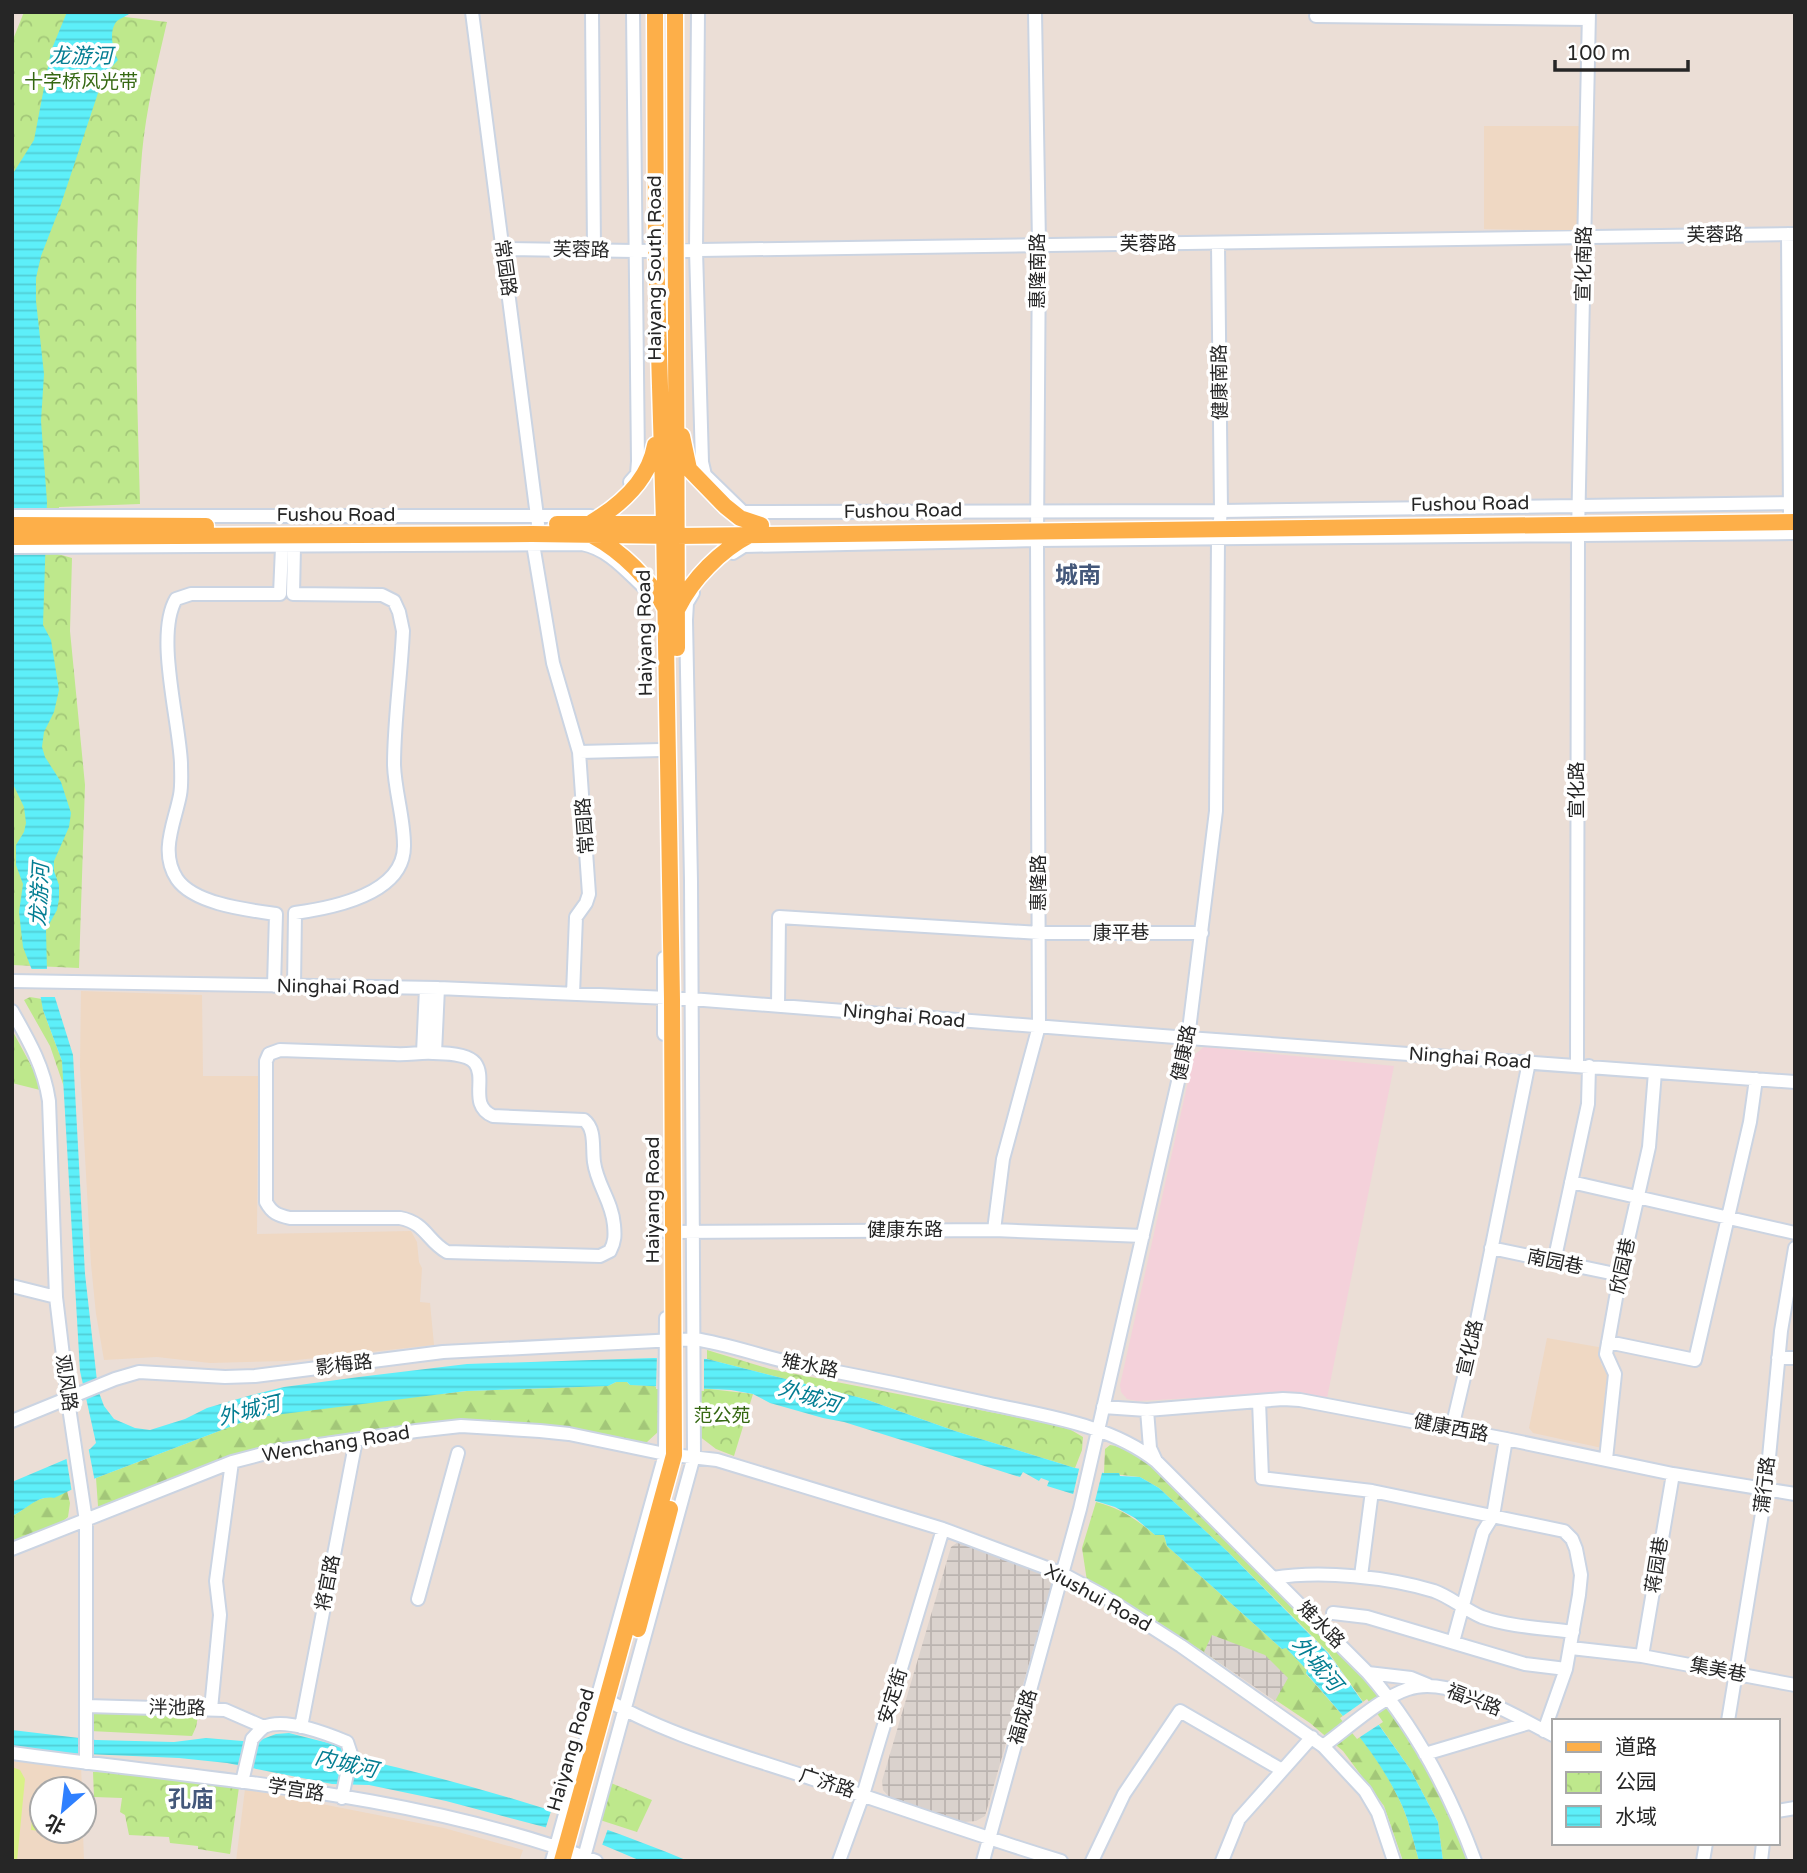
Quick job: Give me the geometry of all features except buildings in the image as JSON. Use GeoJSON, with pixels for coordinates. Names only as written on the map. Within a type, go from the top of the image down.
{"type":"FeatureCollection","features":[{"type":"Feature","properties":{"kind":"main road","name":"Haiyang South Road"},"geometry":{"type":"LineString","coordinates":[[655,12],[656,250],[669,411]]}},
{"type":"Feature","properties":{"kind":"main road","name":"Haiyang South Road"},"geometry":{"type":"LineString","coordinates":[[670,529],[669,411],[676,250],[675,12]]}},
{"type":"Feature","properties":{"kind":"main road"},"geometry":{"type":"LineString","coordinates":[[669,411],[689,469],[733,512],[756,530],[733,544],[671,610],[609,545],[590,529],[641,480],[652,463],[669,411]]}},
{"type":"Feature","properties":{"kind":"main road","name":"Fushou Road"},"geometry":{"type":"LineString","coordinates":[[12,537],[76,532],[756,530],[1579,520],[1793,511]]}},
{"type":"Feature","properties":{"kind":"main road","name":"Fushou Road"},"geometry":{"type":"LineString","coordinates":[[12,525],[76,532]]}},
{"type":"Feature","properties":{"kind":"main road","name":"Haiyang Road"},"geometry":{"type":"LineString","coordinates":[[572,1851],[679,1455],[677,999],[670,529]]}},
{"type":"Feature","properties":{"kind":"street","name":"常园路"},"geometry":{"type":"LineString","coordinates":[[472,12],[553,663],[579,752],[589,894],[576,917],[573,994]]}},
{"type":"Feature","properties":{"kind":"street"},"geometry":{"type":"LineString","coordinates":[[592,12],[594,250]]}},
{"type":"Feature","properties":{"kind":"street"},"geometry":{"type":"LineString","coordinates":[[12,516],[76,532],[288,547],[535,530],[591,516],[606,507],[637,474],[633,12]]}},
{"type":"Feature","properties":{"kind":"street"},"geometry":{"type":"LineString","coordinates":[[698,12],[696,250],[702,463],[705,475],[744,512],[1037,526]]}},
{"type":"Feature","properties":{"kind":"street","name":"惠隆南路"},"geometry":{"type":"LineString","coordinates":[[1035,12],[1039,244],[1037,526]]}},
{"type":"Feature","properties":{"kind":"street"},"geometry":{"type":"LineString","coordinates":[[1316,16],[1589,16]]}},
{"type":"Feature","properties":{"kind":"street","name":"宣化南路"},"geometry":{"type":"LineString","coordinates":[[1579,520],[1589,16]]}},
{"type":"Feature","properties":{"kind":"street","name":"芙蓉路"},"geometry":{"type":"LineString","coordinates":[[502,249],[635,251],[1791,234]]}},
{"type":"Feature","properties":{"kind":"street"},"geometry":{"type":"LineString","coordinates":[[1791,234],[1793,511]]}},
{"type":"Feature","properties":{"kind":"street","name":"健康南路"},"geometry":{"type":"LineString","coordinates":[[1218,244],[1219,525]]}},
{"type":"Feature","properties":{"kind":"street"},"geometry":{"type":"LineString","coordinates":[[1579,520],[1795,533]]}},
{"type":"Feature","properties":{"kind":"street","name":"宣化路"},"geometry":{"type":"LineString","coordinates":[[1554,1262],[1588,1104],[1583,1065],[1579,520]]}},
{"type":"Feature","properties":{"kind":"street","name":"健康路"},"geometry":{"type":"LineString","coordinates":[[1063,1574],[1095,1449],[1188,1038],[1216,811],[1219,525]]}},
{"type":"Feature","properties":{"kind":"street"},"geometry":{"type":"LineString","coordinates":[[677,999],[686,620],[687,603],[695,590],[727,557],[744,546],[1037,526]]}},
{"type":"Feature","properties":{"kind":"street","name":"惠隆路"},"geometry":{"type":"LineString","coordinates":[[994,1230],[1003,1159],[1039,1026],[1037,526]]}},
{"type":"Feature","properties":{"kind":"street"},"geometry":{"type":"LineString","coordinates":[[535,530],[595,547],[609,555],[652,595],[658,610],[661,750],[677,999]]}},
{"type":"Feature","properties":{"kind":"street"},"geometry":{"type":"LineString","coordinates":[[12,547],[76,532]]}},
{"type":"Feature","properties":{"kind":"street"},"geometry":{"type":"LineString","coordinates":[[287,594],[288,547]]}},
{"type":"Feature","properties":{"kind":"street"},"geometry":{"type":"LineString","coordinates":[[191,594],[382,596],[394,601],[399,612],[403,631],[394,771],[404,847],[401,863],[390,876],[365,896],[352,902],[295,914],[276,914],[228,906],[206,898],[177,879],[169,856],[169,832],[180,793],[181,765],[168,651],[169,610],[176,599],[191,594]]}},
{"type":"Feature","properties":{"kind":"street"},"geometry":{"type":"LineString","coordinates":[[579,752],[661,750]]}},
{"type":"Feature","properties":{"kind":"street"},"geometry":{"type":"LineString","coordinates":[[274,986],[276,914]]}},
{"type":"Feature","properties":{"kind":"street"},"geometry":{"type":"LineString","coordinates":[[294,986],[295,914]]}},
{"type":"Feature","properties":{"kind":"street","name":"康平巷"},"geometry":{"type":"LineString","coordinates":[[778,1006],[779,917],[1040,933],[1202,933]]}},
{"type":"Feature","properties":{"kind":"street","name":"Ninghai Road"},"geometry":{"type":"LineString","coordinates":[[15,981],[432,988],[677,999],[1795,1082]]}},
{"type":"Feature","properties":{"kind":"street"},"geometry":{"type":"LineString","coordinates":[[429,1053],[432,988]]}},
{"type":"Feature","properties":{"kind":"street","name":"观风路"},"geometry":{"type":"LineString","coordinates":[[12,1011],[33,1047],[46,1081],[50,1114],[56,1297],[74,1395],[75,1440],[85,1498],[85,1760]]}},
{"type":"Feature","properties":{"kind":"street"},"geometry":{"type":"LineString","coordinates":[[280,1050],[399,1055],[429,1053],[467,1058],[475,1063],[480,1104],[485,1113],[493,1116],[584,1120],[590,1124],[597,1178],[609,1200],[614,1224],[615,1242],[610,1251],[600,1256],[447,1252],[439,1248],[425,1230],[412,1221],[290,1218],[272,1212],[266,1202],[266,1061],[269,1054],[280,1050]]}},
{"type":"Feature","properties":{"kind":"street","name":"宣化路"},"geometry":{"type":"LineString","coordinates":[[1451,1428],[1474,1335],[1529,1062]]}},
{"type":"Feature","properties":{"kind":"street","name":"欣园巷"},"geometry":{"type":"LineString","coordinates":[[1606,1459],[1615,1374],[1606,1354],[1620,1275],[1649,1147],[1655,1072]]}},
{"type":"Feature","properties":{"kind":"street"},"geometry":{"type":"LineString","coordinates":[[1608,1342],[1695,1360],[1750,1122],[1756,1079]]}},
{"type":"Feature","properties":{"kind":"street"},"geometry":{"type":"LineString","coordinates":[[1571,1182],[1795,1233]]}},
{"type":"Feature","properties":{"kind":"street","name":"健康东路"},"geometry":{"type":"LineString","coordinates":[[679,1231],[994,1230],[1143,1236]]}},
{"type":"Feature","properties":{"kind":"street","name":"南园巷"},"geometry":{"type":"LineString","coordinates":[[1491,1248],[1620,1275]]}},
{"type":"Feature","properties":{"kind":"street","name":"蒲行路"},"geometry":{"type":"LineString","coordinates":[[1728,1719],[1766,1489],[1778,1358],[1795,1248]]}},
{"type":"Feature","properties":{"kind":"street"},"geometry":{"type":"LineString","coordinates":[[12,1286],[56,1297]]}},
{"type":"Feature","properties":{"kind":"street","name":"影梅路"},"geometry":{"type":"LineString","coordinates":[[12,1421],[114,1379],[139,1372],[255,1376],[443,1352],[680,1343]]}},
{"type":"Feature","properties":{"kind":"street","name":"雉水路"},"geometry":{"type":"LineString","coordinates":[[680,1343],[718,1343],[765,1357],[903,1385],[1099,1430],[1142,1450],[1368,1673],[1425,1754],[1450,1802],[1475,1861]]}},
{"type":"Feature","properties":{"kind":"street"},"geometry":{"type":"LineString","coordinates":[[1778,1358],[1795,1358]]}},
{"type":"Feature","properties":{"kind":"street","name":"健康西路"},"geometry":{"type":"LineString","coordinates":[[1103,1407],[1147,1410],[1300,1400],[1673,1474],[1795,1494]]}},
{"type":"Feature","properties":{"kind":"street"},"geometry":{"type":"LineString","coordinates":[[1259,1401],[1262,1478],[1371,1491],[1564,1531],[1572,1539],[1581,1575],[1571,1648],[1553,1719]]}},
{"type":"Feature","properties":{"kind":"street"},"geometry":{"type":"LineString","coordinates":[[1147,1410],[1150,1448],[1156,1461]]}},
{"type":"Feature","properties":{"kind":"street","name":"Wenchang Road"},"geometry":{"type":"LineString","coordinates":[[12,1549],[232,1462],[270,1452],[461,1426],[569,1434],[679,1455]]}},
{"type":"Feature","properties":{"kind":"street"},"geometry":{"type":"LineString","coordinates":[[1453,1642],[1483,1532],[1493,1516],[1506,1439]]}},
{"type":"Feature","properties":{"kind":"street","name":"将官路"},"geometry":{"type":"LineString","coordinates":[[301,1727],[356,1440]]}},
{"type":"Feature","properties":{"kind":"street"},"geometry":{"type":"LineString","coordinates":[[418,1599],[458,1452]]}},
{"type":"Feature","properties":{"kind":"street","name":"Xiushui Road"},"geometry":{"type":"LineString","coordinates":[[679,1455],[764,1473],[943,1529],[1063,1574],[1181,1646],[1324,1746],[1365,1791],[1378,1813],[1394,1861]]}},
{"type":"Feature","properties":{"kind":"street"},"geometry":{"type":"LineString","coordinates":[[211,1709],[220,1615],[216,1581],[232,1462]]}},
{"type":"Feature","properties":{"kind":"street","name":"蒋园巷"},"geometry":{"type":"LineString","coordinates":[[1642,1656],[1673,1474]]}},
{"type":"Feature","properties":{"kind":"street"},"geometry":{"type":"LineString","coordinates":[[1361,1576],[1371,1491]]}},
{"type":"Feature","properties":{"kind":"street","name":"安定街"},"geometry":{"type":"LineString","coordinates":[[839,1861],[863,1795],[943,1529]]}},
{"type":"Feature","properties":{"kind":"street","name":"福成路"},"geometry":{"type":"LineString","coordinates":[[983,1861],[1063,1574]]}},
{"type":"Feature","properties":{"kind":"street"},"geometry":{"type":"LineString","coordinates":[[1273,1577],[1298,1574],[1361,1576],[1436,1592],[1483,1617],[1512,1624],[1573,1632]]}},
{"type":"Feature","properties":{"kind":"street"},"geometry":{"type":"LineString","coordinates":[[1333,1613],[1367,1617],[1525,1664],[1566,1669]]}},
{"type":"Feature","properties":{"kind":"street","name":"集美巷"},"geometry":{"type":"LineString","coordinates":[[1571,1648],[1642,1656],[1795,1685]]}},
{"type":"Feature","properties":{"kind":"street"},"geometry":{"type":"LineString","coordinates":[[1368,1673],[1411,1678],[1428,1685]]}},
{"type":"Feature","properties":{"kind":"street","name":"福兴路"},"geometry":{"type":"LineString","coordinates":[[1324,1746],[1386,1701],[1407,1689],[1428,1685],[1462,1693],[1549,1733]]}},
{"type":"Feature","properties":{"kind":"street","name":"广济路"},"geometry":{"type":"LineString","coordinates":[[612,1703],[707,1743],[1061,1861]]}},
{"type":"Feature","properties":{"kind":"street","name":"泮池路"},"geometry":{"type":"LineString","coordinates":[[87,1706],[225,1710],[264,1727],[301,1727],[347,1742],[351,1754],[342,1798]]}},
{"type":"Feature","properties":{"kind":"street"},"geometry":{"type":"LineString","coordinates":[[1092,1861],[1124,1794],[1180,1711],[1282,1770]]}},
{"type":"Feature","properties":{"kind":"street"},"geometry":{"type":"LineString","coordinates":[[1425,1754],[1529,1723]]}},
{"type":"Feature","properties":{"kind":"street"},"geometry":{"type":"LineString","coordinates":[[242,1782],[252,1739],[264,1727]]}},
{"type":"Feature","properties":{"kind":"street"},"geometry":{"type":"LineString","coordinates":[[1222,1861],[1239,1819],[1312,1737]]}},
{"type":"Feature","properties":{"kind":"street","name":"学宫路"},"geometry":{"type":"LineString","coordinates":[[12,1753],[171,1771],[342,1798],[444,1817],[572,1851]]}},
{"type":"Feature","properties":{"kind":"shaded area"},"geometry":{"type":"Polygon","coordinates":[[[1484,126],[1582,126],[1578,231],[1484,229],[1484,126]]]}},
{"type":"Feature","properties":{"kind":"shaded area"},"geometry":{"type":"Polygon","coordinates":[[[81,991],[202,995],[203,1076],[258,1076],[257,1234],[411,1231],[417,1242],[422,1268],[420,1302],[430,1303],[434,1345],[288,1361],[210,1363],[157,1357],[104,1360],[91,1264],[80,1067],[81,991]]]}},
{"type":"Feature","properties":{"kind":"shaded area"},"geometry":{"type":"Polygon","coordinates":[[[1204,1047],[1394,1066],[1327,1398],[1286,1393],[1137,1401],[1127,1399],[1121,1392],[1120,1385],[1194,1055],[1204,1047]]]}},
{"type":"Feature","properties":{"kind":"shaded area"},"geometry":{"type":"Polygon","coordinates":[[[1547,1338],[1604,1348],[1601,1364],[1611,1380],[1602,1448],[1533,1433],[1529,1428],[1547,1338]]]}},
{"type":"Feature","properties":{"kind":"shaded area"},"geometry":{"type":"Polygon","coordinates":[[[961,1540],[1049,1572],[1052,1584],[985,1816],[976,1821],[964,1822],[890,1798],[883,1790],[882,1781],[951,1547],[961,1540]]]}},
{"type":"Feature","properties":{"kind":"shaded area"},"geometry":{"type":"Polygon","coordinates":[[[1212,1635],[1265,1655],[1288,1678],[1275,1701],[1204,1652],[1212,1635]]]}},
{"type":"Feature","properties":{"kind":"shaded area"},"geometry":{"type":"Polygon","coordinates":[[[12,1757],[81,1766],[81,1775],[28,1775],[28,1845],[83,1845],[84,1861],[12,1861],[12,1757]]]}},
{"type":"Feature","properties":{"kind":"shaded area"},"geometry":{"type":"Polygon","coordinates":[[[245,1789],[444,1828],[523,1850],[519,1861],[236,1861],[245,1789]]]}},
{"type":"Feature","properties":{"kind":"green space","name":"十字桥风光带"},"geometry":{"type":"Polygon","coordinates":[[[24,12],[107,12],[167,22],[146,120],[139,197],[136,328],[140,504],[59,507],[58,554],[72,558],[70,631],[85,785],[79,968],[12,965],[12,42],[24,12]]]}},
{"type":"Feature","properties":{"kind":"green space"},"geometry":{"type":"Polygon","coordinates":[[[30,997],[42,999],[43,1010],[62,1061],[64,1087],[50,1046],[24,1000],[30,997]]]}},
{"type":"Feature","properties":{"kind":"green space"},"geometry":{"type":"Polygon","coordinates":[[[12,1030],[39,1080],[40,1090],[12,1083],[12,1030]]]}},
{"type":"Feature","properties":{"kind":"green space"},"geometry":{"type":"Polygon","coordinates":[[[707,1350],[770,1369],[1066,1427],[1083,1437],[1082,1450],[1075,1468],[955,1431],[865,1399],[707,1359],[707,1350]]]}},
{"type":"Feature","properties":{"kind":"green space"},"geometry":{"type":"Polygon","coordinates":[[[616,1382],[654,1386],[661,1390],[659,1431],[647,1442],[636,1444],[517,1422],[479,1421],[239,1455],[103,1511],[98,1506],[96,1478],[248,1420],[289,1411],[467,1391],[608,1386],[616,1382]]]}},
{"type":"Feature","properties":{"kind":"green space","name":"范公苑"},"geometry":{"type":"Polygon","coordinates":[[[701,1388],[753,1394],[734,1456],[716,1449],[699,1436],[701,1388]]]}},
{"type":"Feature","properties":{"kind":"green space"},"geometry":{"type":"Polygon","coordinates":[[[1110,1445],[1130,1452],[1184,1493],[1372,1682],[1393,1710],[1429,1773],[1450,1816],[1467,1861],[1443,1861],[1438,1822],[1410,1769],[1329,1653],[1228,1552],[1159,1488],[1140,1477],[1104,1473],[1105,1449],[1110,1445]]]}},
{"type":"Feature","properties":{"kind":"green space"},"geometry":{"type":"Polygon","coordinates":[[[67,1491],[70,1503],[68,1517],[57,1526],[12,1544],[12,1516],[36,1501],[67,1491]]]}},
{"type":"Feature","properties":{"kind":"green space"},"geometry":{"type":"Polygon","coordinates":[[[1096,1502],[1113,1507],[1155,1535],[1164,1535],[1167,1546],[1282,1649],[1286,1648],[1307,1670],[1306,1674],[1357,1733],[1390,1782],[1406,1814],[1419,1861],[1403,1861],[1384,1806],[1343,1751],[1310,1723],[1204,1652],[1087,1581],[1082,1548],[1096,1502]]]}},
{"type":"Feature","properties":{"kind":"green space"},"geometry":{"type":"Polygon","coordinates":[[[92,1707],[199,1711],[192,1736],[90,1731],[92,1707]]]}},
{"type":"Feature","properties":{"kind":"green space"},"geometry":{"type":"Polygon","coordinates":[[[12,1767],[20,1770],[25,1779],[17,1861],[12,1861],[12,1767]]]}},
{"type":"Feature","properties":{"kind":"green space"},"geometry":{"type":"Polygon","coordinates":[[[93,1772],[148,1773],[239,1787],[230,1854],[170,1843],[169,1837],[129,1835],[125,1815],[120,1812],[122,1798],[98,1797],[98,1775],[93,1775],[93,1772]]]}},
{"type":"Feature","properties":{"kind":"green space"},"geometry":{"type":"Polygon","coordinates":[[[611,1783],[652,1800],[637,1832],[600,1820],[611,1783]]]}},
{"type":"Feature","properties":{"kind":"water"},"geometry":{"type":"Polygon","coordinates":[[[67,12],[131,12],[114,25],[112,41],[118,60],[102,81],[41,256],[36,278],[44,374],[41,421],[47,502],[43,625],[51,640],[59,690],[54,712],[44,732],[42,747],[45,757],[61,782],[71,813],[69,827],[54,861],[59,899],[57,910],[46,930],[47,972],[73,1055],[85,1274],[98,1390],[104,1406],[114,1419],[135,1428],[150,1430],[185,1419],[207,1408],[248,1396],[284,1387],[359,1377],[467,1364],[654,1358],[707,1359],[865,1399],[955,1431],[1075,1468],[1140,1477],[1159,1488],[1228,1552],[1328,1653],[1410,1769],[1438,1822],[1443,1861],[1419,1861],[1406,1814],[1390,1782],[1357,1733],[1306,1673],[1307,1670],[1286,1648],[1282,1649],[1167,1546],[1164,1535],[1155,1535],[1135,1518],[1115,1507],[1047,1486],[1049,1481],[1041,1478],[1039,1481],[1023,1472],[1020,1477],[844,1422],[770,1403],[753,1394],[616,1382],[608,1386],[466,1391],[267,1416],[248,1420],[96,1478],[54,1498],[42,1499],[12,1516],[12,1482],[90,1449],[96,1443],[80,1371],[62,1061],[23,947],[19,912],[23,884],[16,865],[16,845],[26,823],[24,807],[12,782],[12,175],[34,140],[51,51],[67,12]]]}},
{"type":"Feature","properties":{"kind":"water","name":"内城河"},"geometry":{"type":"Polygon","coordinates":[[[12,1730],[96,1740],[174,1742],[206,1738],[255,1742],[276,1734],[289,1733],[340,1746],[347,1750],[348,1756],[435,1777],[563,1814],[688,1861],[641,1861],[596,1842],[552,1829],[446,1801],[369,1785],[332,1784],[227,1763],[63,1753],[12,1746],[12,1730]]]}},
{"type":"Feature","properties":{"kind":"pier"},"geometry":{"type":"Polygon","coordinates":[[[27,969],[50,969],[58,997],[37,997],[27,969]]]}},
{"type":"Feature","properties":{"kind":"pier"},"geometry":{"type":"Polygon","coordinates":[[[657,1354],[704,1355],[704,1391],[656,1389],[657,1354]]]}},
{"type":"Feature","properties":{"kind":"pier"},"geometry":{"type":"Polygon","coordinates":[[[88,1446],[95,1482],[72,1493],[66,1456],[88,1446]]]}},
{"type":"Feature","properties":{"kind":"pier"},"geometry":{"type":"Polygon","coordinates":[[[1080,1465],[1103,1469],[1094,1505],[1072,1499],[1080,1465]]]}},
{"type":"Feature","properties":{"kind":"pier"},"geometry":{"type":"Polygon","coordinates":[[[1367,1699],[1383,1722],[1357,1739],[1340,1718],[1367,1699]]]}},
{"type":"Feature","properties":{"kind":"pier"},"geometry":{"type":"Polygon","coordinates":[[[552,1808],[609,1826],[601,1848],[545,1830],[552,1808]]]}},
{"type":"Feature","properties":{"kind":"district","name":"城南"},"geometry":{"type":"Point","coordinates":[1078,576]}},
{"type":"Feature","properties":{"kind":"district","name":"孔庙"},"geometry":{"type":"Point","coordinates":[191,1800]}},
{"type":"Feature","properties":{"kind":"water label","name":"龙游河"},"geometry":{"type":"Point","coordinates":[81,56]}},
{"type":"Feature","properties":{"kind":"water label","name":"龙游河"},"geometry":{"type":"Point","coordinates":[40,895]}},
{"type":"Feature","properties":{"kind":"water label","name":"外城河"},"geometry":{"type":"Point","coordinates":[809,1397]}},
{"type":"Feature","properties":{"kind":"water label","name":"外城河"},"geometry":{"type":"Point","coordinates":[249,1411]}},
{"type":"Feature","properties":{"kind":"water label","name":"外城河"},"geometry":{"type":"Point","coordinates":[1317,1664]}}]}
